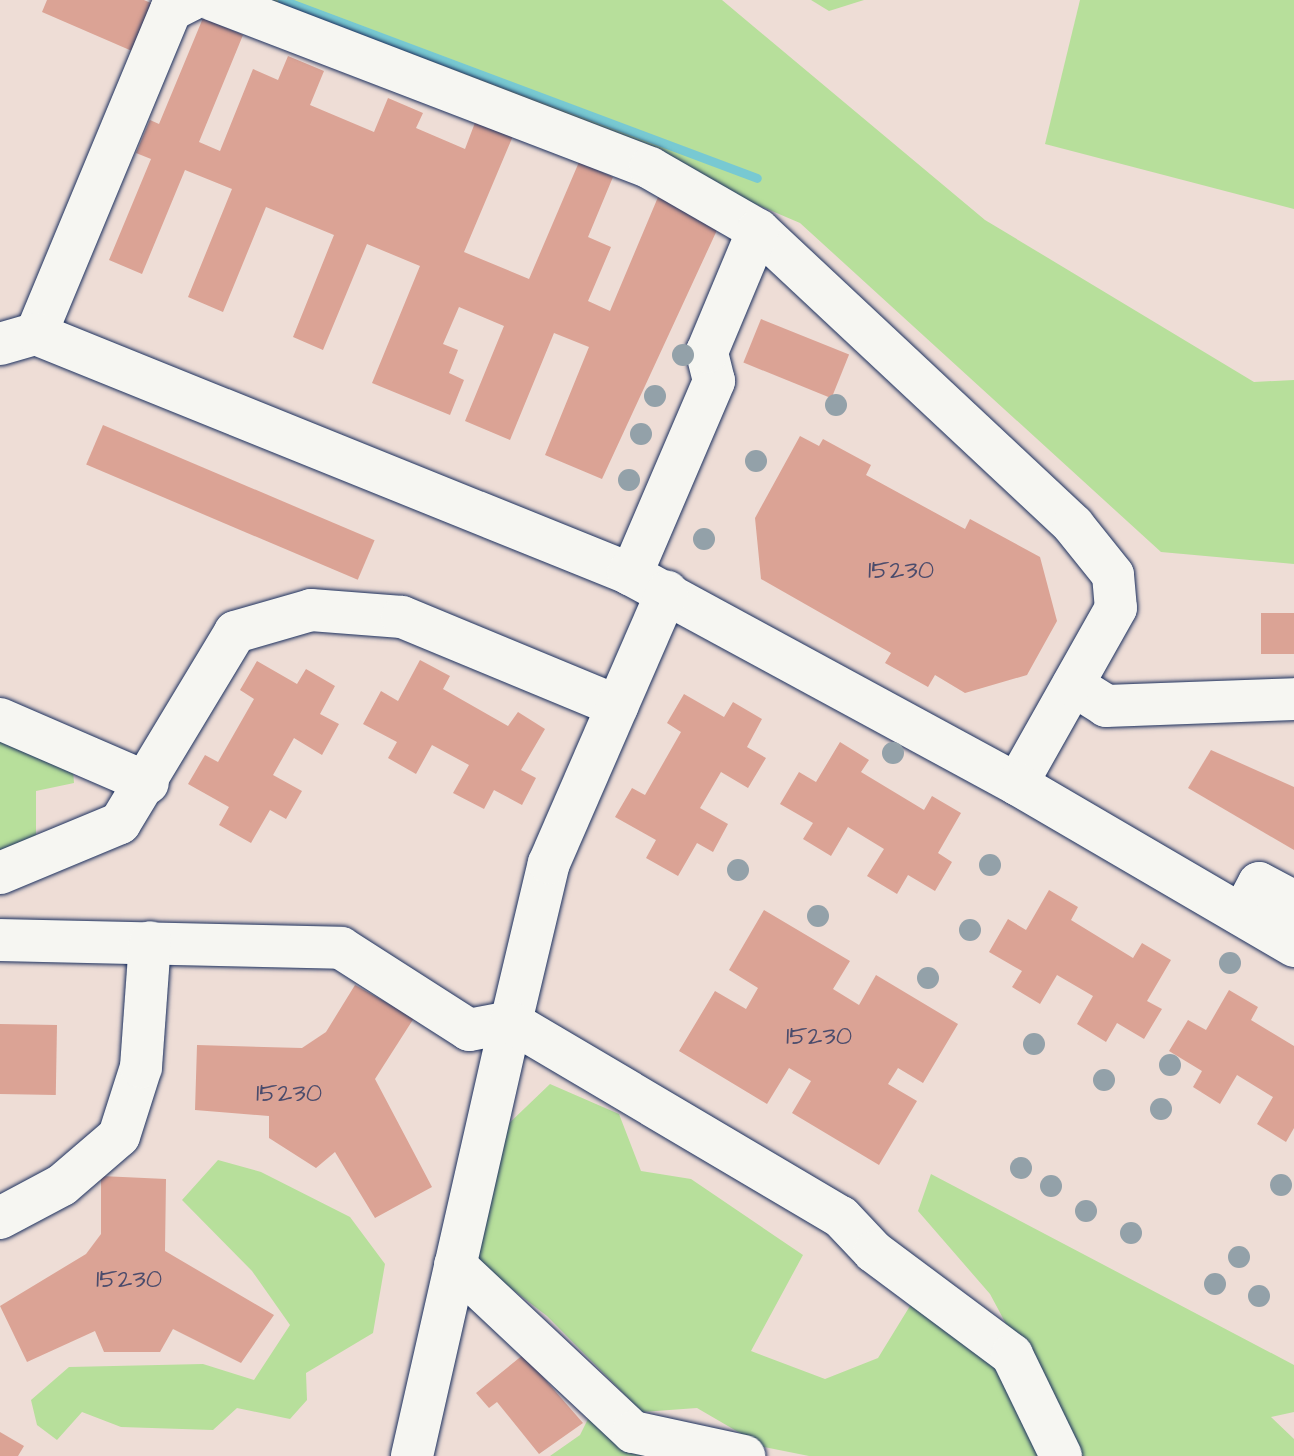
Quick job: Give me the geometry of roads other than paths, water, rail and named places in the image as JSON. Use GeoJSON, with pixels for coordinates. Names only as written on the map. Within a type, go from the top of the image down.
{"type":"FeatureCollection","features":[{"type":"Feature","properties":{"kind":"lane"},"geometry":{"type":"LineString","coordinates":[[191,0],[171,10],[18,339],[649,583],[1017,784],[1294,946]]}},
{"type":"Feature","properties":{"kind":"lane"},"geometry":{"type":"LineString","coordinates":[[213,0],[650,168],[758,230],[1073,525],[1113,575],[1116,608],[1017,784]]}},
{"type":"Feature","properties":{"kind":"lane"},"geometry":{"type":"LineString","coordinates":[[412,1456],[549,863],[617,706],[649,583],[714,381],[707,352],[758,230]]}},
{"type":"Feature","properties":{"kind":"lane"},"geometry":{"type":"LineString","coordinates":[[0,873],[120,823],[148,783],[235,632],[311,610],[402,617],[617,706]]}},
{"type":"Feature","properties":{"kind":"lane"},"geometry":{"type":"LineString","coordinates":[[1073,685],[1106,706],[1294,699]]}},
{"type":"Feature","properties":{"kind":"lane"},"geometry":{"type":"LineString","coordinates":[[0,719],[148,783]]}},
{"type":"Feature","properties":{"kind":"lane"},"geometry":{"type":"LineString","coordinates":[[1242,915],[1259,883],[1294,902]]}},
{"type":"Feature","properties":{"kind":"lane"},"geometry":{"type":"LineString","coordinates":[[0,940],[341,948],[469,1030],[511,1022],[841,1217],[874,1252],[1012,1355],[1061,1456]]}},
{"type":"Feature","properties":{"kind":"lane"},"geometry":{"type":"LineString","coordinates":[[0,1218],[62,1185],[119,1136],[141,1067],[150,942]]}},
{"type":"Feature","properties":{"kind":"lane"},"geometry":{"type":"LineString","coordinates":[[455,1265],[633,1432],[744,1456]]}},
{"type":"Feature","properties":{"kind":"waterway"},"geometry":{"type":"LineString","coordinates":[[282,0],[757,178]]}}]}
